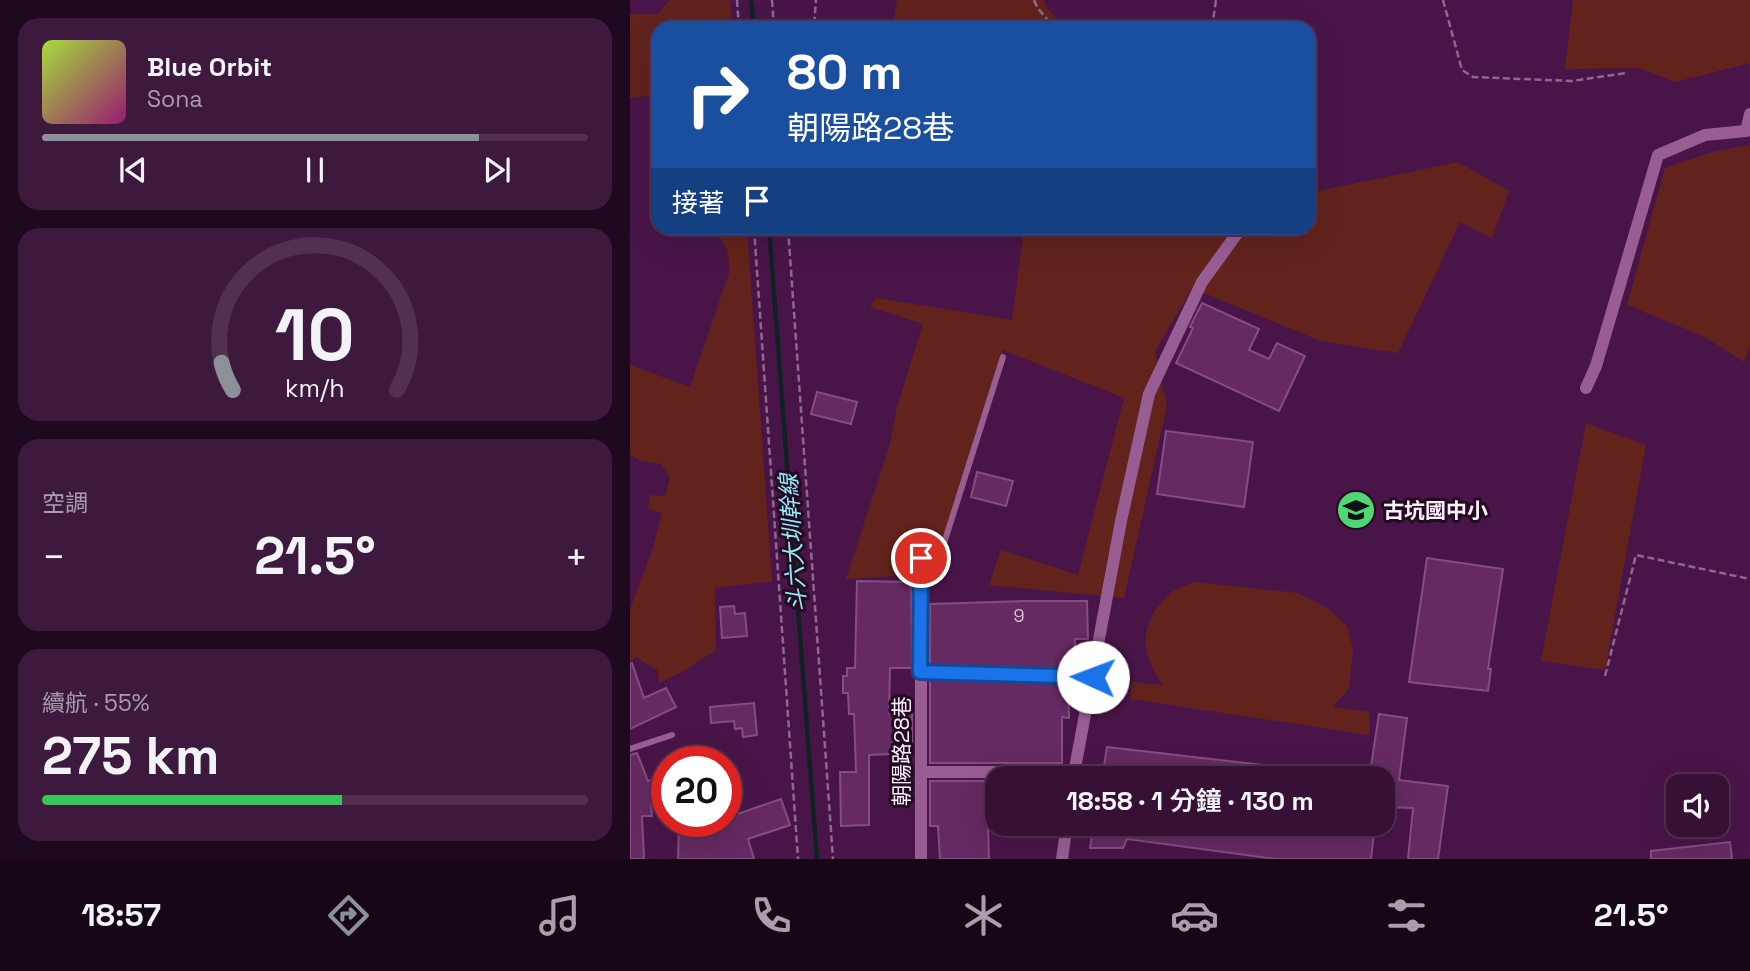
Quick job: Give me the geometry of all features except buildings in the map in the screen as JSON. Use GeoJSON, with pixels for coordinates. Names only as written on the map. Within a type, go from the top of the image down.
{"type":"FeatureCollection","features":[{"type":"Feature","properties":{"kind":"street"},"geometry":{"type":"LineString","coordinates":[[1586,388],[1596,366],[1658,155],[1706,135],[1746,131],[1750,114]]}},
{"type":"Feature","properties":{"kind":"street"},"geometry":{"type":"LineString","coordinates":[[1075,766],[1121,521],[1149,394],[1202,282],[1236,235]]}},
{"type":"Feature","properties":{"kind":"street","name":"朝陽路28巷"},"geometry":{"type":"LineString","coordinates":[[920,859],[921,558]]}},
{"type":"Feature","properties":{"kind":"street"},"geometry":{"type":"LineString","coordinates":[[921,772],[985,773]]}},
{"type":"Feature","properties":{"kind":"street"},"geometry":{"type":"LineString","coordinates":[[1062,859],[1065,836]]}},
{"type":"Feature","properties":{"kind":"lane"},"geometry":{"type":"LineString","coordinates":[[921,580],[933,578],[1003,357]]}},
{"type":"Feature","properties":{"kind":"lane"},"geometry":{"type":"LineString","coordinates":[[920,672],[1093,677]]}},
{"type":"Feature","properties":{"kind":"lane"},"geometry":{"type":"LineString","coordinates":[[630,749],[672,736]]}},
{"type":"Feature","properties":{"kind":"path"},"geometry":{"type":"LineString","coordinates":[[737,0],[738,21]]}},
{"type":"Feature","properties":{"kind":"path"},"geometry":{"type":"LineString","coordinates":[[772,0],[774,21]]}},
{"type":"Feature","properties":{"kind":"path"},"geometry":{"type":"LineString","coordinates":[[814,21],[816,0]]}},
{"type":"Feature","properties":{"kind":"path"},"geometry":{"type":"LineString","coordinates":[[1034,0],[1048,21]]}},
{"type":"Feature","properties":{"kind":"path"},"geometry":{"type":"LineString","coordinates":[[1213,21],[1216,0]]}},
{"type":"Feature","properties":{"kind":"path"},"geometry":{"type":"LineString","coordinates":[[1443,0],[1462,70],[1473,78],[1572,81],[1626,73]]}},
{"type":"Feature","properties":{"kind":"path"},"geometry":{"type":"LineString","coordinates":[[754,235],[798,859]]}},
{"type":"Feature","properties":{"kind":"path"},"geometry":{"type":"LineString","coordinates":[[788,235],[833,859]]}},
{"type":"Feature","properties":{"kind":"path"},"geometry":{"type":"LineString","coordinates":[[1605,676],[1636,555],[1750,579]]}},
{"type":"Feature","properties":{"kind":"shaded area"},"geometry":{"type":"Polygon","coordinates":[[[670,0],[730,0],[732,21],[651,21],[651,96],[630,98],[630,14],[658,14],[670,0]]]}},
{"type":"Feature","properties":{"kind":"shaded area"},"geometry":{"type":"Polygon","coordinates":[[[897,0],[1044,0],[1058,21],[894,21],[897,0]]]}},
{"type":"Feature","properties":{"kind":"shaded area"},"geometry":{"type":"Polygon","coordinates":[[[1573,0],[1750,0],[1750,63],[1675,82],[1638,68],[1565,69],[1573,0]]]}},
{"type":"Feature","properties":{"kind":"shaded area"},"geometry":{"type":"Polygon","coordinates":[[[1750,145],[1750,346],[1744,362],[1703,336],[1627,305],[1665,168],[1712,152],[1750,145]]]}},
{"type":"Feature","properties":{"kind":"shaded area"},"geometry":{"type":"Polygon","coordinates":[[[1458,162],[1509,191],[1492,238],[1460,222],[1398,353],[1320,341],[1192,288],[1155,352],[1167,406],[1124,598],[989,585],[1001,550],[1078,575],[1124,398],[1003,350],[933,574],[846,579],[890,444],[897,407],[923,324],[870,307],[876,298],[1012,320],[1023,235],[1316,235],[1316,192],[1458,162]]]}},
{"type":"Feature","properties":{"kind":"shaded area"},"geometry":{"type":"Polygon","coordinates":[[[718,235],[747,235],[772,581],[715,588],[716,650],[659,683],[658,671],[636,657],[630,662],[630,609],[653,548],[662,513],[648,509],[650,495],[665,496],[670,478],[661,464],[638,460],[630,454],[630,365],[690,387],[730,270],[727,249],[718,235]]]}},
{"type":"Feature","properties":{"kind":"shaded area"},"geometry":{"type":"Polygon","coordinates":[[[1586,423],[1646,445],[1605,670],[1541,661],[1586,423]]]}},
{"type":"Feature","properties":{"kind":"shaded area"},"geometry":{"type":"Polygon","coordinates":[[[1194,582],[1298,593],[1329,609],[1347,626],[1353,649],[1349,688],[1333,707],[1369,712],[1370,735],[1130,699],[1132,682],[1163,685],[1149,660],[1146,648],[1149,624],[1162,602],[1176,590],[1194,582]]]}},
{"type":"Feature","properties":{"kind":"waterway","name":"斗六大圳幹線"},"geometry":{"type":"LineString","coordinates":[[751,0],[753,21]]}},
{"type":"Feature","properties":{"kind":"waterway","name":"斗六大圳幹線"},"geometry":{"type":"LineString","coordinates":[[770,235],[817,859]]}},
{"type":"Feature","properties":{"kind":"place","name":"古坑國中小"},"geometry":{"type":"Point","coordinates":[1356,510]}},
{"type":"Feature","properties":{"kind":"route"},"geometry":{"type":"LineString","coordinates":[[921,558],[920,672],[1093,677]]}}]}
